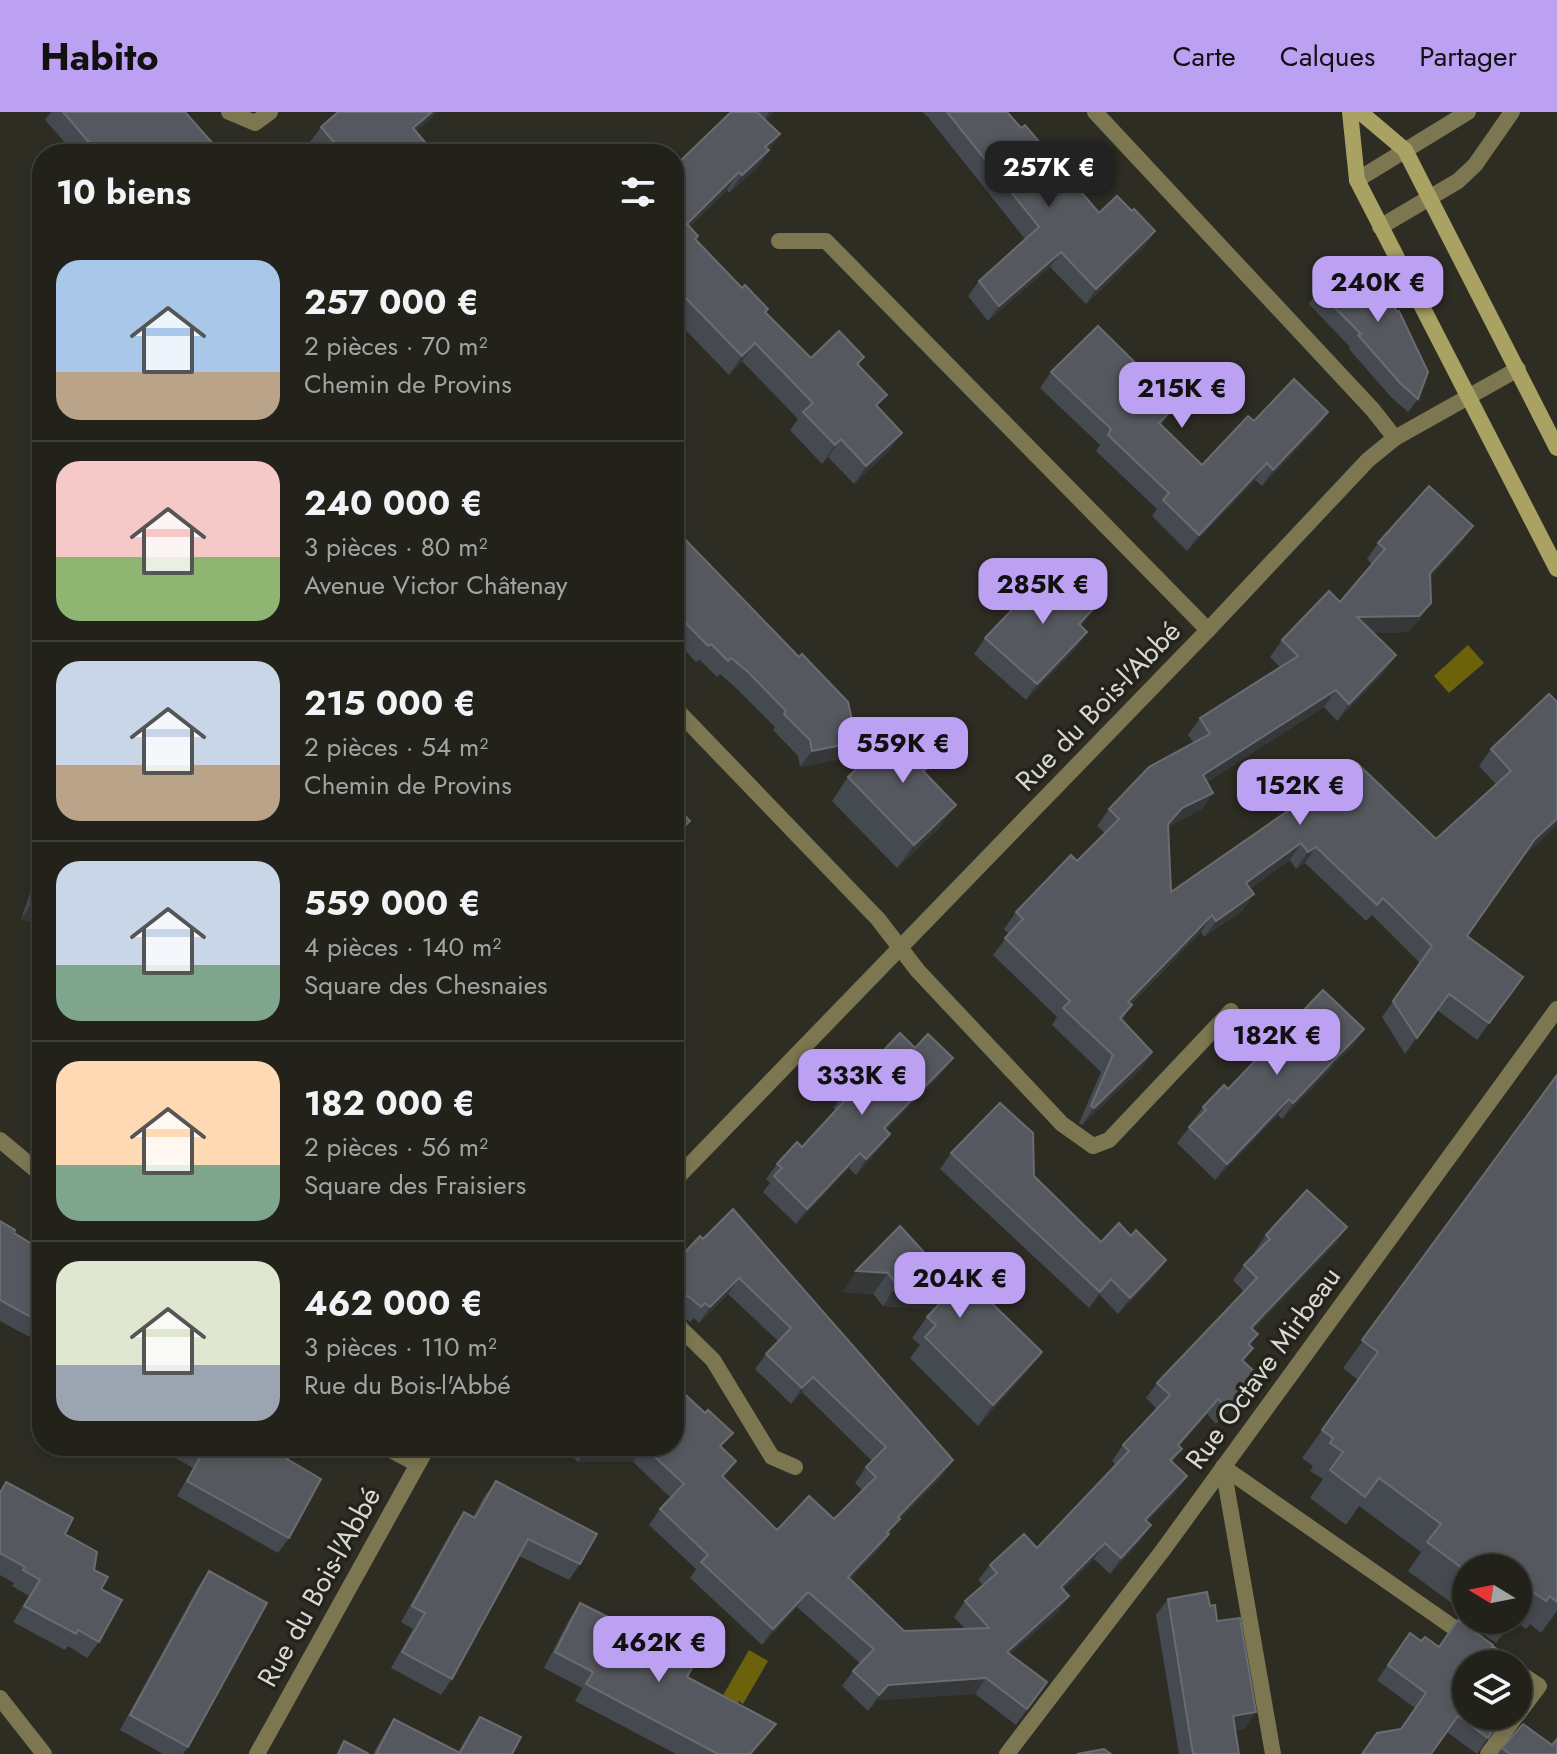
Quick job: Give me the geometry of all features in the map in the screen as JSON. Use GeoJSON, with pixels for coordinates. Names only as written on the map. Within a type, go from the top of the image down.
{"type":"FeatureCollection","features":[{"type":"Feature","properties":{"kind":"main road"},"geometry":{"type":"LineString","coordinates":[[1350,112],[1357,180],[1557,569]]}},
{"type":"Feature","properties":{"kind":"main road"},"geometry":{"type":"LineString","coordinates":[[1360,112],[1405,150],[1557,448]]}},
{"type":"Feature","properties":{"kind":"street"},"geometry":{"type":"LineString","coordinates":[[229,112],[255,123],[270,112]]}},
{"type":"Feature","properties":{"kind":"street"},"geometry":{"type":"LineString","coordinates":[[1095,112],[1386,424],[1395,438]]}},
{"type":"Feature","properties":{"kind":"street"},"geometry":{"type":"LineString","coordinates":[[1357,180],[1468,112]]}},
{"type":"Feature","properties":{"kind":"street"},"geometry":{"type":"LineString","coordinates":[[1380,227],[1458,181],[1475,165],[1512,112]]}},
{"type":"Feature","properties":{"kind":"street"},"geometry":{"type":"LineString","coordinates":[[779,241],[826,241],[1208,630]]}},
{"type":"Feature","properties":{"kind":"street","name":"Rue du Bois-l'Abbé"},"geometry":{"type":"LineString","coordinates":[[684,1171],[1208,630],[1368,460],[1395,438],[1518,369]]}},
{"type":"Feature","properties":{"kind":"street"},"geometry":{"type":"LineString","coordinates":[[684,718],[902,947],[918,971],[1062,1124],[1093,1146],[1109,1140],[1231,1011]]}},
{"type":"Feature","properties":{"kind":"street","name":"Rue Octave Mirbeau"},"geometry":{"type":"LineString","coordinates":[[1007,1754],[1163,1550],[1557,1009]]}},
{"type":"Feature","properties":{"kind":"street"},"geometry":{"type":"LineString","coordinates":[[0,1140],[32,1167]]}},
{"type":"Feature","properties":{"kind":"street"},"geometry":{"type":"LineString","coordinates":[[684,1332],[713,1360],[772,1457],[795,1467]]}},
{"type":"Feature","properties":{"kind":"street"},"geometry":{"type":"LineString","coordinates":[[402,1456],[417,1464]]}},
{"type":"Feature","properties":{"kind":"street","name":"Rue du Bois-l'Abbé"},"geometry":{"type":"LineString","coordinates":[[257,1754],[422,1456]]}},
{"type":"Feature","properties":{"kind":"street"},"geometry":{"type":"LineString","coordinates":[[1223,1467],[1486,1650]]}},
{"type":"Feature","properties":{"kind":"street"},"geometry":{"type":"LineString","coordinates":[[1223,1467],[1273,1754]]}},
{"type":"Feature","properties":{"kind":"street"},"geometry":{"type":"LineString","coordinates":[[0,1698],[44,1754]]}},
{"type":"Feature","properties":{"kind":"street"},"geometry":{"type":"LineString","coordinates":[[1488,1754],[1506,1730]]}},
{"type":"Feature","properties":{"kind":"shaded area"},"geometry":{"type":"Polygon","coordinates":[[[1468,645],[1484,663],[1449,693],[1434,676],[1468,645]]]}},
{"type":"Feature","properties":{"kind":"shaded area"},"geometry":{"type":"Polygon","coordinates":[[[749,1650],[768,1661],[743,1704],[739,1701],[736,1705],[722,1697],[749,1650]]]}},
{"type":"Feature","properties":{"kind":"building"},"geometry":{"type":"Polygon","coordinates":[[[63,112],[185,112],[213,144],[90,144],[63,112]]]}},
{"type":"Feature","properties":{"kind":"building"},"geometry":{"type":"Polygon","coordinates":[[[338,112],[432,112],[413,128],[427,144],[335,144],[321,127],[338,112]]]}},
{"type":"Feature","properties":{"kind":"building"},"geometry":{"type":"Polygon","coordinates":[[[731,112],[757,112],[780,134],[765,147],[769,150],[742,175],[739,172],[687,224],[698,236],[695,239],[742,288],[745,285],[768,309],[765,312],[811,358],[839,331],[864,357],[857,364],[887,395],[876,405],[902,433],[866,466],[841,439],[835,445],[803,412],[813,403],[755,343],[742,356],[684,296],[684,157],[731,112]]]}},
{"type":"Feature","properties":{"kind":"building"},"geometry":{"type":"Polygon","coordinates":[[[947,112],[1007,112],[1021,128],[1025,125],[1099,213],[1117,196],[1155,231],[1096,289],[1061,252],[999,306],[979,281],[1039,227],[947,112]]]}},
{"type":"Feature","properties":{"kind":"building"},"geometry":{"type":"Polygon","coordinates":[[[1370,260],[1428,372],[1418,399],[1318,291],[1370,260]]]}},
{"type":"Feature","properties":{"kind":"building"},"geometry":{"type":"Polygon","coordinates":[[[1098,326],[1177,404],[1159,423],[1202,465],[1248,416],[1254,421],[1294,379],[1328,412],[1273,470],[1267,463],[1199,535],[1163,500],[1169,493],[1108,435],[1111,429],[1051,372],[1098,326]]]}},
{"type":"Feature","properties":{"kind":"building"},"geometry":{"type":"Polygon","coordinates":[[[1429,486],[1473,526],[1430,573],[1431,603],[1419,616],[1357,617],[1396,655],[1349,704],[1336,690],[1203,775],[1213,793],[1182,808],[1168,824],[1171,892],[1357,763],[1436,839],[1511,771],[1491,749],[1549,694],[1557,702],[1557,819],[1535,839],[1467,936],[1523,977],[1489,1023],[1449,994],[1417,1038],[1393,1001],[1432,946],[1383,898],[1377,905],[1316,847],[1308,852],[1301,843],[1246,883],[1254,894],[1216,921],[1212,915],[1128,1002],[1132,1005],[1120,1018],[1152,1052],[1094,1108],[1091,1106],[1113,1055],[1063,1008],[1070,1001],[1005,938],[1023,919],[1016,912],[1071,855],[1077,861],[1119,819],[1109,809],[1149,767],[1210,734],[1200,718],[1298,656],[1282,640],[1329,591],[1340,602],[1385,549],[1378,543],[1429,486]]]}},
{"type":"Feature","properties":{"kind":"building"},"geometry":{"type":"Polygon","coordinates":[[[684,538],[799,657],[802,654],[848,702],[857,742],[812,751],[810,740],[747,671],[731,658],[728,661],[711,644],[708,646],[684,621],[684,538]]]}},
{"type":"Feature","properties":{"kind":"building"},"geometry":{"type":"Polygon","coordinates":[[[1053,567],[1095,607],[1079,624],[1087,632],[1037,684],[985,638],[1053,567]]]}},
{"type":"Feature","properties":{"kind":"building"},"geometry":{"type":"Polygon","coordinates":[[[903,725],[935,759],[923,771],[956,805],[914,845],[848,777],[903,725]]]}},
{"type":"Feature","properties":{"kind":"building"},"geometry":{"type":"Polygon","coordinates":[[[1323,990],[1364,1029],[1293,1103],[1289,1099],[1227,1164],[1189,1127],[1224,1085],[1228,1089],[1323,990]]]}},
{"type":"Feature","properties":{"kind":"building"},"geometry":{"type":"Polygon","coordinates":[[[900,1033],[915,1048],[928,1034],[953,1058],[884,1128],[890,1134],[866,1159],[860,1153],[807,1209],[774,1176],[782,1168],[777,1164],[797,1142],[802,1147],[849,1096],[844,1092],[900,1033]]]}},
{"type":"Feature","properties":{"kind":"building"},"geometry":{"type":"Polygon","coordinates":[[[1557,1075],[1557,1602],[1550,1596],[1546,1601],[1532,1593],[1532,1554],[1452,1554],[1452,1561],[1427,1542],[1441,1524],[1379,1478],[1365,1497],[1330,1470],[1343,1452],[1330,1443],[1333,1438],[1322,1430],[1378,1352],[1362,1340],[1557,1075]]]}},
{"type":"Feature","properties":{"kind":"building"},"geometry":{"type":"Polygon","coordinates":[[[1000,1103],[1033,1133],[1034,1176],[1101,1242],[1119,1223],[1131,1236],[1136,1230],[1166,1260],[1130,1298],[1111,1279],[1100,1292],[951,1153],[1000,1103]]]}},
{"type":"Feature","properties":{"kind":"building"},"geometry":{"type":"Polygon","coordinates":[[[1307,1190],[1347,1227],[1251,1328],[1258,1334],[1248,1344],[1253,1348],[1242,1360],[1258,1375],[1227,1408],[1218,1399],[1178,1445],[1182,1449],[1170,1460],[1187,1476],[1145,1520],[1151,1525],[1121,1558],[1105,1543],[1061,1587],[1069,1596],[1007,1652],[1047,1682],[1027,1709],[986,1678],[888,1685],[879,1695],[853,1671],[874,1649],[808,1592],[773,1629],[701,1562],[708,1555],[660,1509],[684,1484],[654,1456],[684,1456],[684,1393],[733,1433],[720,1446],[736,1461],[722,1476],[777,1530],[809,1496],[834,1519],[876,1477],[866,1467],[886,1447],[813,1377],[802,1388],[766,1354],[791,1328],[739,1278],[710,1307],[705,1303],[701,1307],[688,1296],[684,1297],[684,1253],[733,1209],[953,1460],[898,1517],[900,1519],[887,1532],[889,1534],[848,1577],[904,1631],[989,1628],[965,1601],[997,1573],[990,1565],[1024,1534],[1037,1548],[1129,1451],[1123,1445],[1170,1395],[1157,1383],[1257,1278],[1244,1265],[1270,1239],[1266,1235],[1307,1190]]]}},
{"type":"Feature","properties":{"kind":"building"},"geometry":{"type":"Polygon","coordinates":[[[0,1221],[32,1244],[32,1318],[0,1300],[0,1221]]]}},
{"type":"Feature","properties":{"kind":"building"},"geometry":{"type":"Polygon","coordinates":[[[900,1226],[964,1296],[974,1286],[1042,1352],[993,1405],[925,1337],[936,1325],[927,1317],[953,1289],[897,1285],[888,1273],[856,1271],[900,1226]]]}},
{"type":"Feature","properties":{"kind":"building"},"geometry":{"type":"Polygon","coordinates":[[[201,1456],[289,1456],[287,1459],[321,1479],[289,1538],[187,1481],[201,1456]]]}},
{"type":"Feature","properties":{"kind":"building"},"geometry":{"type":"Polygon","coordinates":[[[496,1481],[597,1534],[580,1564],[528,1539],[452,1679],[402,1652],[425,1613],[412,1606],[464,1512],[475,1518],[496,1481]]]}},
{"type":"Feature","properties":{"kind":"building"},"geometry":{"type":"Polygon","coordinates":[[[6,1482],[73,1518],[65,1534],[97,1552],[94,1570],[108,1577],[101,1589],[122,1600],[99,1642],[78,1630],[76,1634],[24,1606],[40,1580],[0,1553],[0,1493],[6,1482]]]}},
{"type":"Feature","properties":{"kind":"building"},"geometry":{"type":"Polygon","coordinates":[[[209,1571],[267,1603],[188,1747],[130,1715],[209,1571]]]}},
{"type":"Feature","properties":{"kind":"building"},"geometry":{"type":"Polygon","coordinates":[[[1207,1592],[1210,1606],[1215,1605],[1217,1621],[1240,1618],[1256,1712],[1233,1716],[1239,1754],[1193,1754],[1168,1599],[1207,1592]]]}},
{"type":"Feature","properties":{"kind":"building"},"geometry":{"type":"Polygon","coordinates":[[[580,1603],[696,1661],[687,1677],[776,1724],[750,1754],[718,1754],[586,1684],[593,1672],[555,1652],[580,1603]]]}},
{"type":"Feature","properties":{"kind":"building"},"geometry":{"type":"Polygon","coordinates":[[[1452,1629],[1452,1634],[1478,1634],[1493,1645],[1490,1650],[1452,1650],[1452,1724],[1431,1754],[1362,1754],[1377,1733],[1401,1729],[1426,1693],[1388,1665],[1410,1633],[1421,1641],[1425,1637],[1439,1647],[1452,1629]]]}},
{"type":"Feature","properties":{"kind":"building"},"geometry":{"type":"Polygon","coordinates":[[[480,1717],[521,1737],[512,1754],[376,1754],[394,1719],[460,1753],[480,1717]]]}},
{"type":"Feature","properties":{"kind":"building"},"geometry":{"type":"Polygon","coordinates":[[[1477,1730],[1493,1730],[1488,1738],[1477,1730]]]}},
{"type":"Feature","properties":{"kind":"building"},"geometry":{"type":"Polygon","coordinates":[[[1518,1730],[1531,1730],[1552,1745],[1557,1739],[1557,1754],[1510,1754],[1502,1748],[1518,1730]]]}},
{"type":"Feature","properties":{"kind":"building"},"geometry":{"type":"Polygon","coordinates":[[[344,1741],[369,1754],[338,1754],[344,1741]]]}},
{"type":"Feature","properties":{"kind":"building"},"geometry":{"type":"Polygon","coordinates":[[[1104,1749],[1111,1754],[1077,1754],[1104,1749]]]}}]}
